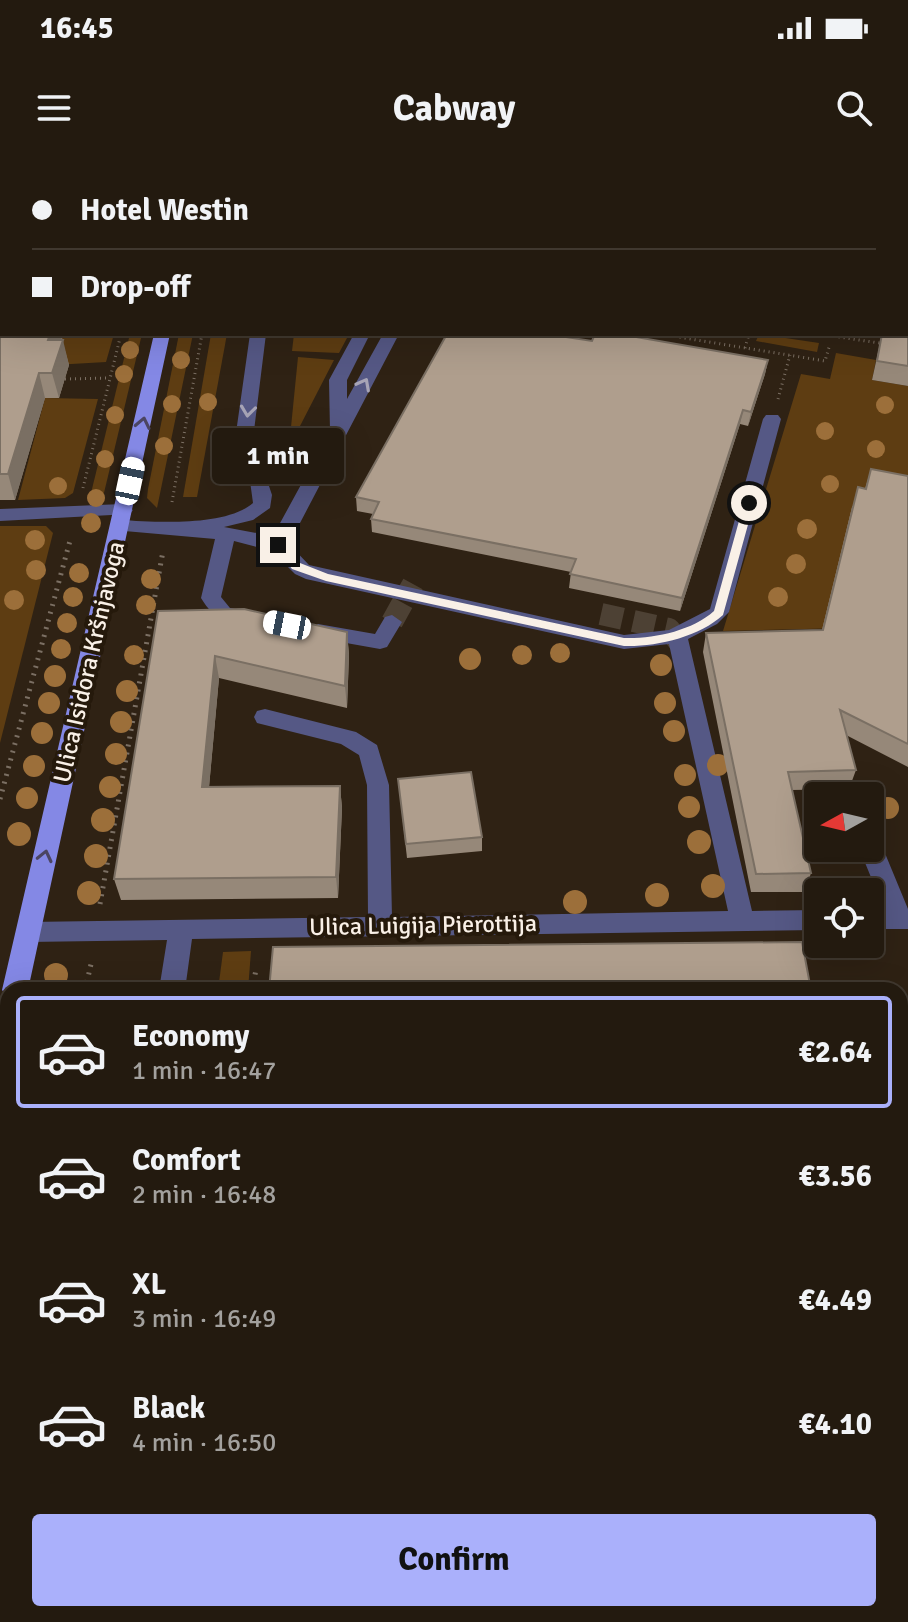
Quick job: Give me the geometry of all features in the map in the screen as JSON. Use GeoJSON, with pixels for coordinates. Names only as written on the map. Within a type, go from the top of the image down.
{"type":"FeatureCollection","features":[{"type":"Feature","properties":{"kind":"main road","name":"Ulica Isidora Kršnjavoga"},"geometry":{"type":"LineString","coordinates":[[17,982],[162,336]]}},
{"type":"Feature","properties":{"kind":"street"},"geometry":{"type":"LineString","coordinates":[[167,529],[241,517],[259,510],[264,495],[260,478],[243,447],[258,336]]}},
{"type":"Feature","properties":{"kind":"street"},"geometry":{"type":"LineString","coordinates":[[339,432],[338,380],[361,336]]}},
{"type":"Feature","properties":{"kind":"street"},"geometry":{"type":"LineString","coordinates":[[278,545],[390,336]]}},
{"type":"Feature","properties":{"kind":"street"},"geometry":{"type":"LineString","coordinates":[[0,515],[78,511],[167,529],[226,535],[278,545],[296,566],[316,574],[624,642],[648,643],[708,622],[719,612],[774,412]]}},
{"type":"Feature","properties":{"kind":"street"},"geometry":{"type":"LineString","coordinates":[[252,466],[315,477]]}},
{"type":"Feature","properties":{"kind":"street"},"geometry":{"type":"LineString","coordinates":[[226,535],[211,598],[224,614],[273,622]]}},
{"type":"Feature","properties":{"kind":"street"},"geometry":{"type":"LineString","coordinates":[[302,628],[380,642],[392,622]]}},
{"type":"Feature","properties":{"kind":"street"},"geometry":{"type":"LineString","coordinates":[[679,642],[742,921]]}},
{"type":"Feature","properties":{"kind":"street"},"geometry":{"type":"LineString","coordinates":[[265,717],[348,738],[369,751],[378,785],[380,925]]}},
{"type":"Feature","properties":{"kind":"street"},"geometry":{"type":"LineString","coordinates":[[877,862],[904,919]]}},
{"type":"Feature","properties":{"kind":"street","name":"Ulica Luigija Pierottija"},"geometry":{"type":"LineString","coordinates":[[28,932],[804,920]]}},
{"type":"Feature","properties":{"kind":"street"},"geometry":{"type":"LineString","coordinates":[[173,982],[181,929]]}},
{"type":"Feature","properties":{"kind":"path"},"geometry":{"type":"LineString","coordinates":[[0,799],[78,511],[120,336]]}},
{"type":"Feature","properties":{"kind":"path"},"geometry":{"type":"LineString","coordinates":[[98,914],[202,336]]}},
{"type":"Feature","properties":{"kind":"path"},"geometry":{"type":"LineString","coordinates":[[672,336],[825,361],[830,344]]}},
{"type":"Feature","properties":{"kind":"path"},"geometry":{"type":"LineString","coordinates":[[745,348],[748,336]]}},
{"type":"Feature","properties":{"kind":"path"},"geometry":{"type":"LineString","coordinates":[[832,336],[895,346]]}},
{"type":"Feature","properties":{"kind":"path"},"geometry":{"type":"LineString","coordinates":[[774,412],[790,355]]}},
{"type":"Feature","properties":{"kind":"path"},"geometry":{"type":"LineString","coordinates":[[65,379],[110,378]]}},
{"type":"Feature","properties":{"kind":"path"},"geometry":{"type":"LineString","coordinates":[[87,982],[94,952]]}},
{"type":"Feature","properties":{"kind":"path"},"geometry":{"type":"LineString","coordinates":[[253,982],[256,970]]}},
{"type":"Feature","properties":{"kind":"shaded area"},"geometry":{"type":"Polygon","coordinates":[[[62,336],[113,336],[106,362],[54,365],[62,336]]]}},
{"type":"Feature","properties":{"kind":"shaded area"},"geometry":{"type":"Polygon","coordinates":[[[130,336],[142,336],[103,497],[93,499],[91,493],[130,336]]]}},
{"type":"Feature","properties":{"kind":"shaded area"},"geometry":{"type":"Polygon","coordinates":[[[179,336],[193,336],[157,508],[147,498],[179,336]]]}},
{"type":"Feature","properties":{"kind":"shaded area"},"geometry":{"type":"Polygon","coordinates":[[[211,336],[227,336],[197,497],[183,497],[211,336]]]}},
{"type":"Feature","properties":{"kind":"shaded area"},"geometry":{"type":"Polygon","coordinates":[[[294,336],[355,336],[347,338],[339,353],[292,351],[294,336]]]}},
{"type":"Feature","properties":{"kind":"shaded area"},"geometry":{"type":"Polygon","coordinates":[[[758,336],[772,336],[819,343],[817,352],[756,341],[758,336]]]}},
{"type":"Feature","properties":{"kind":"shaded area"},"geometry":{"type":"Polygon","coordinates":[[[836,353],[876,360],[872,380],[908,386],[908,485],[848,628],[723,631],[801,374],[830,379],[836,353]]]}},
{"type":"Feature","properties":{"kind":"shaded area"},"geometry":{"type":"Polygon","coordinates":[[[298,357],[334,360],[300,426],[291,427],[298,357]]]}},
{"type":"Feature","properties":{"kind":"shaded area"},"geometry":{"type":"Polygon","coordinates":[[[45,398],[98,399],[73,493],[65,498],[18,500],[45,398]]]}},
{"type":"Feature","properties":{"kind":"shaded area"},"geometry":{"type":"Polygon","coordinates":[[[288,430],[311,432],[292,462],[279,459],[275,465],[258,456],[256,448],[279,449],[288,430]]]}},
{"type":"Feature","properties":{"kind":"shaded area"},"geometry":{"type":"Polygon","coordinates":[[[0,526],[46,526],[53,533],[0,743],[0,526]]]}},
{"type":"Feature","properties":{"kind":"shaded area"},"geometry":{"type":"Polygon","coordinates":[[[251,951],[249,982],[219,982],[223,952],[251,951]]]}},
{"type":"Feature","properties":{"kind":"building"},"geometry":{"type":"Polygon","coordinates":[[[0,336],[49,336],[48,340],[63,340],[52,373],[39,373],[8,474],[0,474],[0,336]]]}},
{"type":"Feature","properties":{"kind":"building"},"geometry":{"type":"Polygon","coordinates":[[[446,336],[559,336],[592,341],[594,336],[630,336],[768,360],[751,412],[743,410],[682,598],[570,574],[576,559],[371,519],[379,502],[356,497],[446,336]]]}},
{"type":"Feature","properties":{"kind":"building"},"geometry":{"type":"Polygon","coordinates":[[[882,336],[908,336],[908,366],[877,361],[882,336]]]}},
{"type":"Feature","properties":{"kind":"building"},"geometry":{"type":"Polygon","coordinates":[[[871,469],[908,476],[908,744],[840,710],[856,770],[788,772],[804,842],[804,862],[808,862],[811,873],[756,874],[706,633],[823,630],[858,487],[866,489],[871,469]]]}},
{"type":"Feature","properties":{"kind":"building"},"geometry":{"type":"Polygon","coordinates":[[[244,609],[347,632],[345,686],[215,656],[202,787],[340,786],[336,877],[114,879],[158,611],[244,609]]]}},
{"type":"Feature","properties":{"kind":"building"},"geometry":{"type":"Polygon","coordinates":[[[471,772],[482,837],[406,844],[398,779],[471,772]]]}},
{"type":"Feature","properties":{"kind":"building"},"geometry":{"type":"Polygon","coordinates":[[[802,942],[810,982],[270,982],[273,947],[802,942]]]}},
{"type":"Feature","properties":{"kind":"tunnel"},"geometry":{"type":"LineString","coordinates":[[392,622],[413,584]]}},
{"type":"Feature","properties":{"kind":"tunnel"},"geometry":{"type":"LineString","coordinates":[[601,614],[669,629],[679,642]]}},
{"type":"Feature","properties":{"kind":"route"},"geometry":{"type":"LineString","coordinates":[[278,545],[296,566],[306,572],[624,642],[648,643],[708,622],[719,612],[749,503]]}}]}
